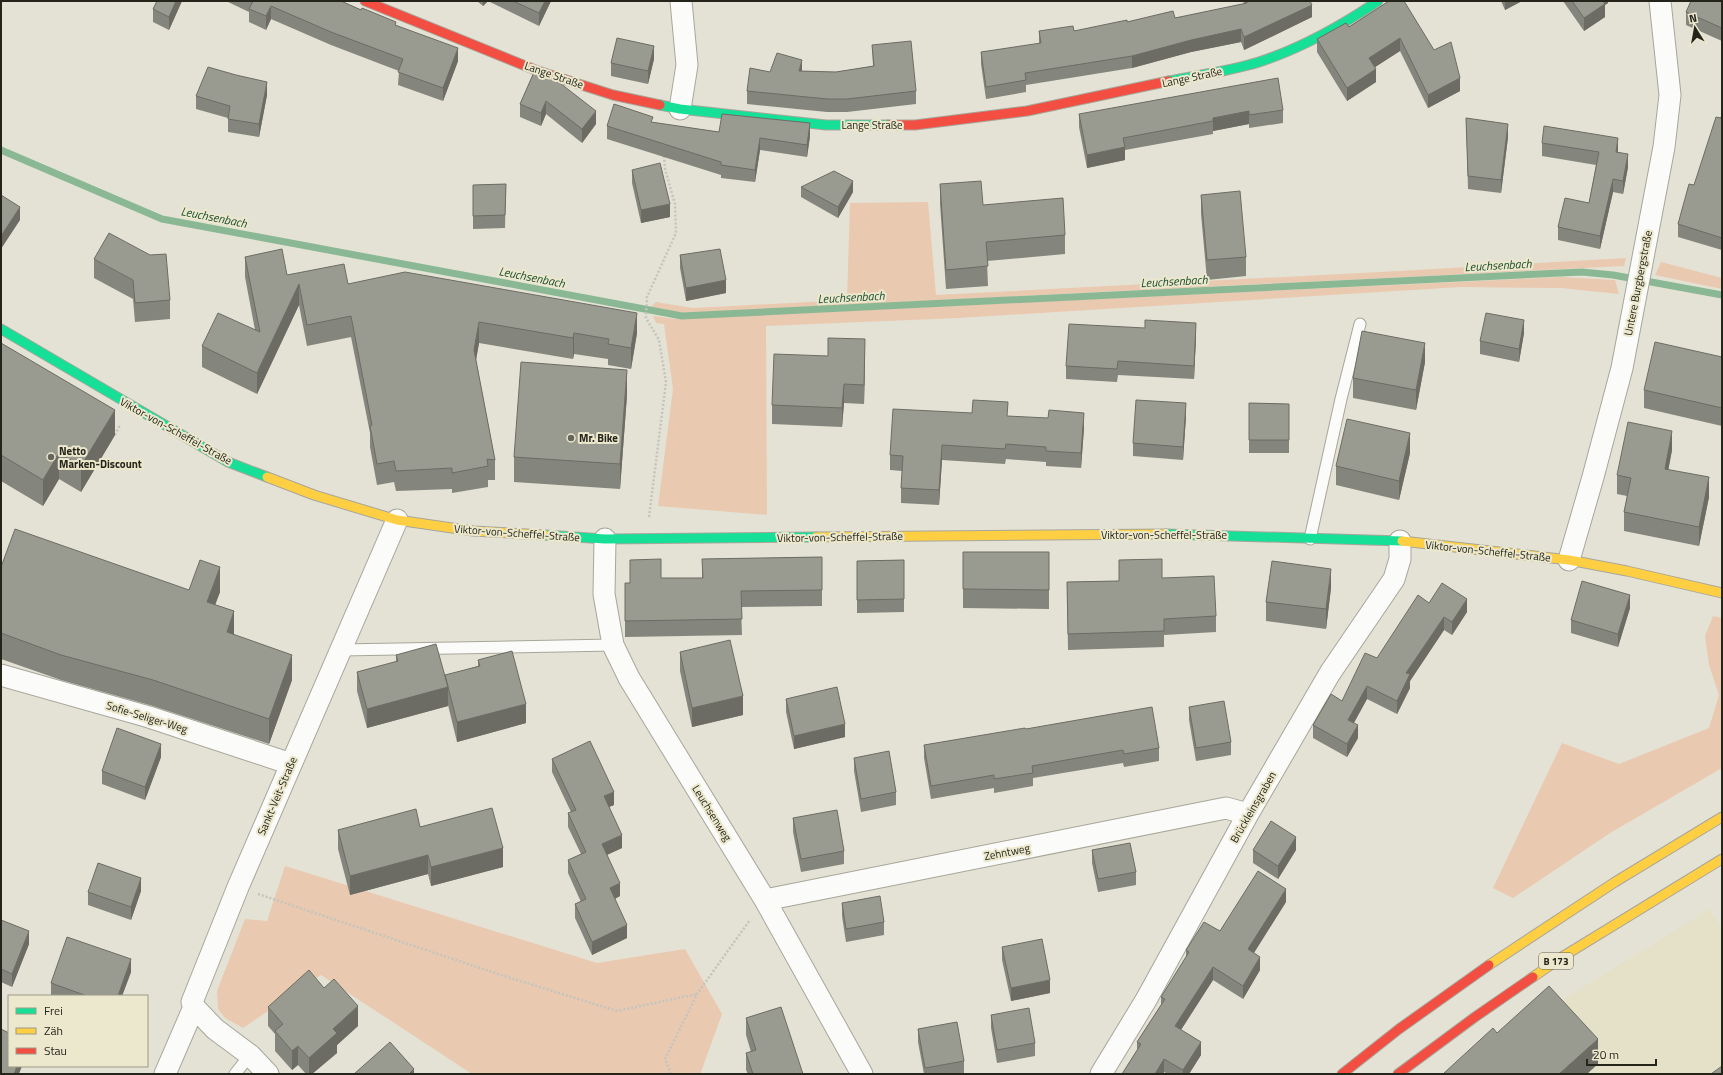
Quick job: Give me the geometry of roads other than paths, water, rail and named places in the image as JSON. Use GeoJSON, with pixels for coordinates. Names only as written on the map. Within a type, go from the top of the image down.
{"type":"FeatureCollection","features":[{"type":"Feature","properties":{"kind":"main road","name":"Lange Straße"},"geometry":{"type":"LineString","coordinates":[[366,1],[538,71],[613,95],[680,109],[826,124],[915,125],[1027,111],[1258,62],[1302,46],[1356,16],[1378,1]]}},
{"type":"Feature","properties":{"kind":"main road","name":"Viktor-von-Scheffel-Straße"},"geometry":{"type":"LineString","coordinates":[[1,329],[130,406],[228,462],[314,495],[397,520],[473,531],[605,539],[1183,534],[1400,541],[1569,560],[1627,570],[1722,593]]}},
{"type":"Feature","properties":{"kind":"main road"},"geometry":{"type":"LineString","coordinates":[[1342,1074],[1442,996],[1517,944],[1676,843],[1722,817]]}},
{"type":"Feature","properties":{"kind":"main road","name":"B 173"},"geometry":{"type":"LineString","coordinates":[[1398,1074],[1562,957],[1722,859]]}},
{"type":"Feature","properties":{"kind":"street"},"geometry":{"type":"LineString","coordinates":[[680,109],[687,65],[681,1]]}},
{"type":"Feature","properties":{"kind":"street","name":"Untere Burgbergstraße"},"geometry":{"type":"LineString","coordinates":[[1569,560],[1622,368],[1664,147],[1670,95],[1660,1]]}},
{"type":"Feature","properties":{"kind":"street","name":"Sankt-Veit-Straße"},"geometry":{"type":"LineString","coordinates":[[165,1074],[194,1007],[192,1002],[238,887],[397,520]]}},
{"type":"Feature","properties":{"kind":"street","name":"Leuchsenweg"},"geometry":{"type":"LineString","coordinates":[[605,539],[604,594],[613,645],[629,678],[766,900],[862,1074]]}},
{"type":"Feature","properties":{"kind":"street","name":"Brückleinsgraben"},"geometry":{"type":"LineString","coordinates":[[1102,1074],[1146,1000],[1248,814],[1330,673],[1394,579],[1400,559],[1400,541]]}},
{"type":"Feature","properties":{"kind":"street","name":"Sofie-Seliger-Weg"},"geometry":{"type":"LineString","coordinates":[[1,675],[149,717],[291,764]]}},
{"type":"Feature","properties":{"kind":"street","name":"Zehntweg"},"geometry":{"type":"LineString","coordinates":[[766,900],[1226,808],[1248,814]]}},
{"type":"Feature","properties":{"kind":"street"},"geometry":{"type":"LineString","coordinates":[[194,1007],[215,1029],[250,1055],[268,1074]]}},
{"type":"Feature","properties":{"kind":"lane"},"geometry":{"type":"LineString","coordinates":[[1310,539],[1341,399],[1360,324]]}},
{"type":"Feature","properties":{"kind":"lane"},"geometry":{"type":"LineString","coordinates":[[341,650],[613,645]]}},
{"type":"Feature","properties":{"kind":"lane"},"geometry":{"type":"LineString","coordinates":[[235,1074],[250,1055]]}},
{"type":"Feature","properties":{"kind":"waterway","name":"Leuchsenbach"},"geometry":{"type":"LineString","coordinates":[[1,150],[162,219],[682,316],[1582,272],[1613,275],[1722,295]]}},
{"type":"Feature","properties":{"kind":"place","name":"Mr. Bike"},"geometry":{"type":"Point","coordinates":[571,438]}},
{"type":"Feature","properties":{"kind":"place","name":"Netto Marken-Discount"},"geometry":{"type":"Point","coordinates":[51,457]}}]}
